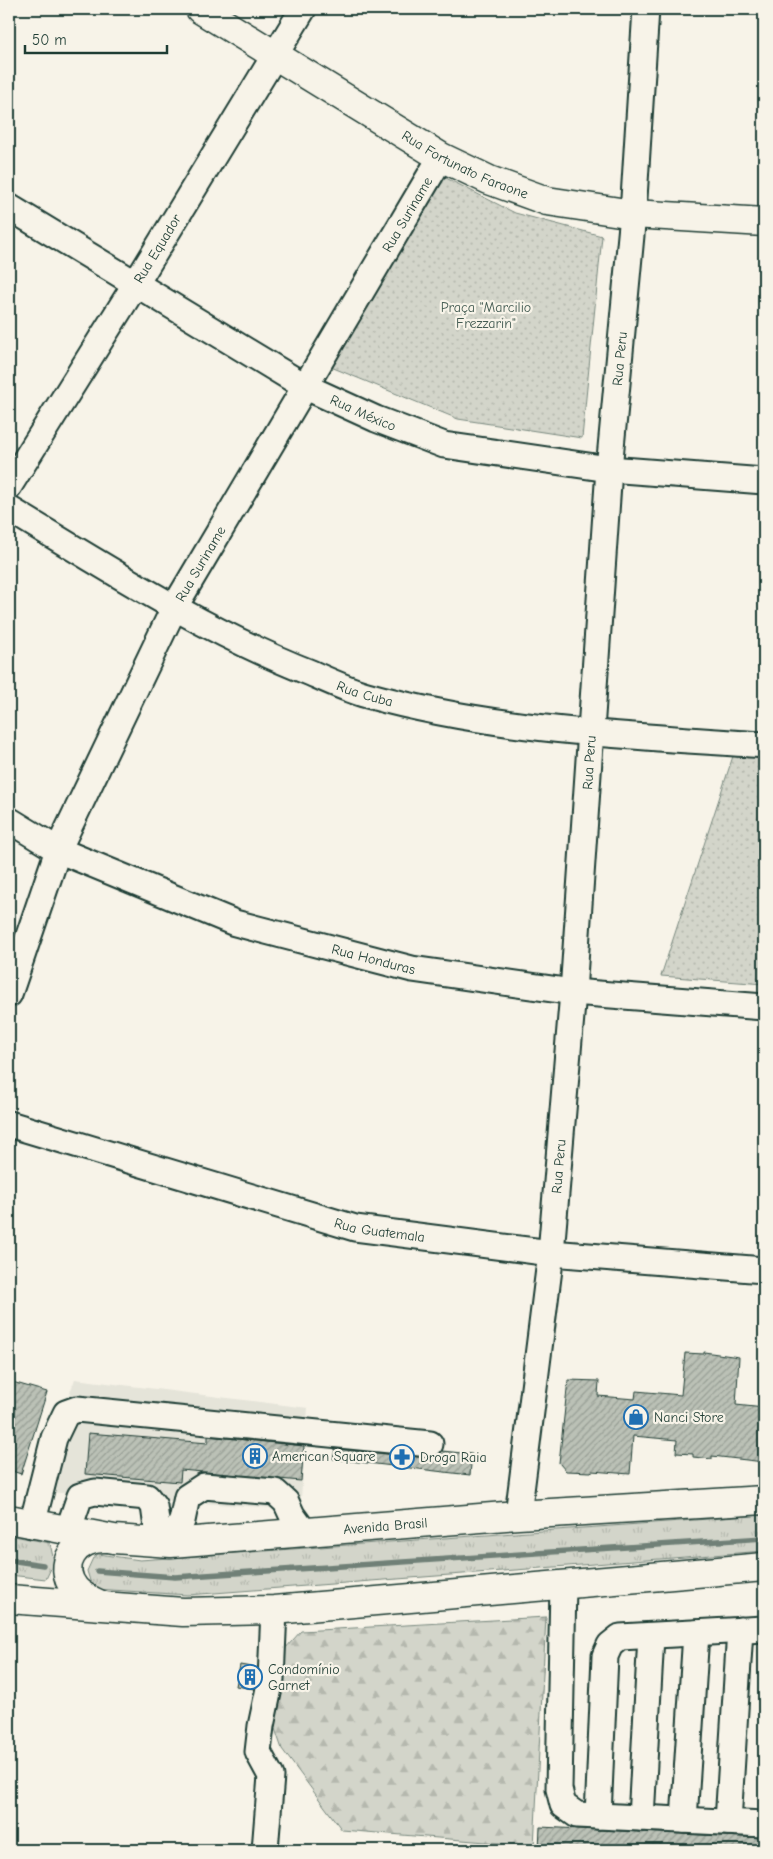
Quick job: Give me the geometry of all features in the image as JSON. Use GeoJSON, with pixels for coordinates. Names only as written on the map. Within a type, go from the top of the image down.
{"type":"FeatureCollection","features":[{"type":"Feature","properties":{"kind":"main road","name":"Rua Fortunato Faraone"},"geometry":{"type":"LineString","coordinates":[[200,9],[442,156],[489,180],[547,201],[633,214],[764,222]]}},
{"type":"Feature","properties":{"kind":"main road","name":"Avenida Brasil"},"geometry":{"type":"LineString","coordinates":[[20,1522],[114,1539],[165,1543],[518,1516],[764,1500]]}},
{"type":"Feature","properties":{"kind":"main road"},"geometry":{"type":"LineString","coordinates":[[103,1606],[76,1591],[67,1573],[67,1562],[72,1552],[87,1540],[94,1538],[114,1539]]}},
{"type":"Feature","properties":{"kind":"main road"},"geometry":{"type":"LineString","coordinates":[[9,1599],[183,1612],[274,1610],[764,1567]]}},
{"type":"Feature","properties":{"kind":"street","name":"Rua Equador"},"geometry":{"type":"LineString","coordinates":[[9,486],[135,285],[303,9]]}},
{"type":"Feature","properties":{"kind":"street","name":"Rua Peru"},"geometry":{"type":"LineString","coordinates":[[518,1516],[551,1253],[573,992],[609,469],[633,214],[646,9]]}},
{"type":"Feature","properties":{"kind":"street","name":"Rua Suriname"},"geometry":{"type":"LineString","coordinates":[[9,994],[58,850],[174,608],[442,156]]}},
{"type":"Feature","properties":{"kind":"street","name":"Rua México"},"geometry":{"type":"LineString","coordinates":[[9,207],[306,387],[376,419],[444,445],[609,469],[764,481]]}},
{"type":"Feature","properties":{"kind":"street","name":"Rua Cuba"},"geometry":{"type":"LineString","coordinates":[[9,509],[174,608],[267,656],[366,695],[441,712],[590,733],[764,745]]}},
{"type":"Feature","properties":{"kind":"street","name":"Rua Honduras"},"geometry":{"type":"LineString","coordinates":[[9,820],[58,850],[235,923],[412,969],[573,992],[764,1007]]}},
{"type":"Feature","properties":{"kind":"street","name":"Rua Guatemala"},"geometry":{"type":"LineString","coordinates":[[9,1124],[355,1228],[551,1253],[764,1270]]}},
{"type":"Feature","properties":{"kind":"street"},"geometry":{"type":"LineString","coordinates":[[20,1522],[66,1413],[77,1409],[430,1444]]}},
{"type":"Feature","properties":{"kind":"street"},"geometry":{"type":"LineString","coordinates":[[165,1543],[182,1521],[187,1497],[204,1486],[275,1492],[286,1502],[292,1515],[305,1533]]}},
{"type":"Feature","properties":{"kind":"street"},"geometry":{"type":"LineString","coordinates":[[68,1531],[80,1496],[95,1492],[147,1497],[154,1506],[165,1543]]}},
{"type":"Feature","properties":{"kind":"street"},"geometry":{"type":"LineString","coordinates":[[563,1585],[559,1789],[563,1805],[577,1815],[764,1824]]}},
{"type":"Feature","properties":{"kind":"street"},"geometry":{"type":"LineString","coordinates":[[265,1850],[271,1776],[258,1752],[270,1679],[274,1610]]}},
{"type":"Feature","properties":{"kind":"street"},"geometry":{"type":"LineString","coordinates":[[598,1816],[605,1656],[610,1645],[620,1638],[764,1629]]}},
{"type":"Feature","properties":{"kind":"street"},"geometry":{"type":"LineString","coordinates":[[728,1822],[740,1630]]}},
{"type":"Feature","properties":{"kind":"street"},"geometry":{"type":"LineString","coordinates":[[684,1820],[696,1633]]}},
{"type":"Feature","properties":{"kind":"street"},"geometry":{"type":"LineString","coordinates":[[641,1818],[651,1636]]}},
{"type":"Feature","properties":{"kind":"shaded area"},"geometry":{"type":"Polygon","coordinates":[[[75,1379],[308,1408],[300,1510],[33,1491],[75,1379]]]}},
{"type":"Feature","properties":{"kind":"green space","name":"Praça \"Marcilio Frezzarin\""},"geometry":{"type":"Polygon","coordinates":[[[444,177],[515,213],[602,236],[582,438],[458,419],[331,367],[444,177]]]}},
{"type":"Feature","properties":{"kind":"green space"},"geometry":{"type":"Polygon","coordinates":[[[736,747],[764,749],[764,984],[661,976],[736,747]]]}},
{"type":"Feature","properties":{"kind":"green space"},"geometry":{"type":"Polygon","coordinates":[[[764,1515],[764,1551],[188,1595],[96,1589],[91,1584],[87,1571],[93,1558],[98,1554],[140,1560],[764,1515]]]}},
{"type":"Feature","properties":{"kind":"green space"},"geometry":{"type":"Polygon","coordinates":[[[9,1535],[50,1543],[54,1562],[46,1579],[9,1575],[9,1535]]]}},
{"type":"Feature","properties":{"kind":"green space"},"geometry":{"type":"Polygon","coordinates":[[[546,1617],[534,1846],[342,1830],[282,1749],[272,1720],[284,1650],[301,1631],[546,1617]]]}},
{"type":"Feature","properties":{"kind":"building"},"geometry":{"type":"Polygon","coordinates":[[[704,1352],[739,1357],[736,1405],[764,1408],[764,1462],[712,1456],[712,1459],[693,1457],[693,1454],[676,1453],[677,1440],[633,1436],[630,1474],[566,1471],[559,1463],[568,1380],[599,1381],[598,1396],[635,1399],[636,1391],[681,1395],[685,1353],[704,1354],[704,1352]]]}},
{"type":"Feature","properties":{"kind":"building"},"geometry":{"type":"Polygon","coordinates":[[[9,1381],[47,1392],[21,1474],[9,1470],[9,1381]]]}},
{"type":"Feature","properties":{"kind":"building"},"geometry":{"type":"Polygon","coordinates":[[[88,1433],[208,1443],[208,1436],[304,1446],[301,1481],[181,1470],[180,1482],[85,1474],[88,1433]]]}},
{"type":"Feature","properties":{"kind":"building","name":"Droga Raia"},"geometry":{"type":"Polygon","coordinates":[[[335,1449],[429,1458],[436,1457],[442,1451],[472,1454],[470,1475],[333,1459],[335,1449]]]}},
{"type":"Feature","properties":{"kind":"building","name":"Condomínio Garnet"},"geometry":{"type":"Polygon","coordinates":[[[240,1665],[257,1668],[254,1689],[236,1686],[240,1665]]]}},
{"type":"Feature","properties":{"kind":"building"},"geometry":{"type":"Polygon","coordinates":[[[540,1827],[764,1838],[764,1850],[539,1850],[540,1827]]]}},
{"type":"Feature","properties":{"kind":"waterway"},"geometry":{"type":"LineString","coordinates":[[97,1571],[175,1577],[764,1538]]}},
{"type":"Feature","properties":{"kind":"waterway"},"geometry":{"type":"LineString","coordinates":[[9,1560],[43,1565]]}},
{"type":"Feature","properties":{"kind":"place","name":"Nanci Store"},"geometry":{"type":"Point","coordinates":[636,1417]}},
{"type":"Feature","properties":{"kind":"place","name":"American Square"},"geometry":{"type":"Point","coordinates":[255,1456]}},
{"type":"Feature","properties":{"kind":"place","name":"Droga Raia"},"geometry":{"type":"Point","coordinates":[402,1457]}},
{"type":"Feature","properties":{"kind":"place","name":"Condomínio Garnet"},"geometry":{"type":"Point","coordinates":[250,1677]}}]}
